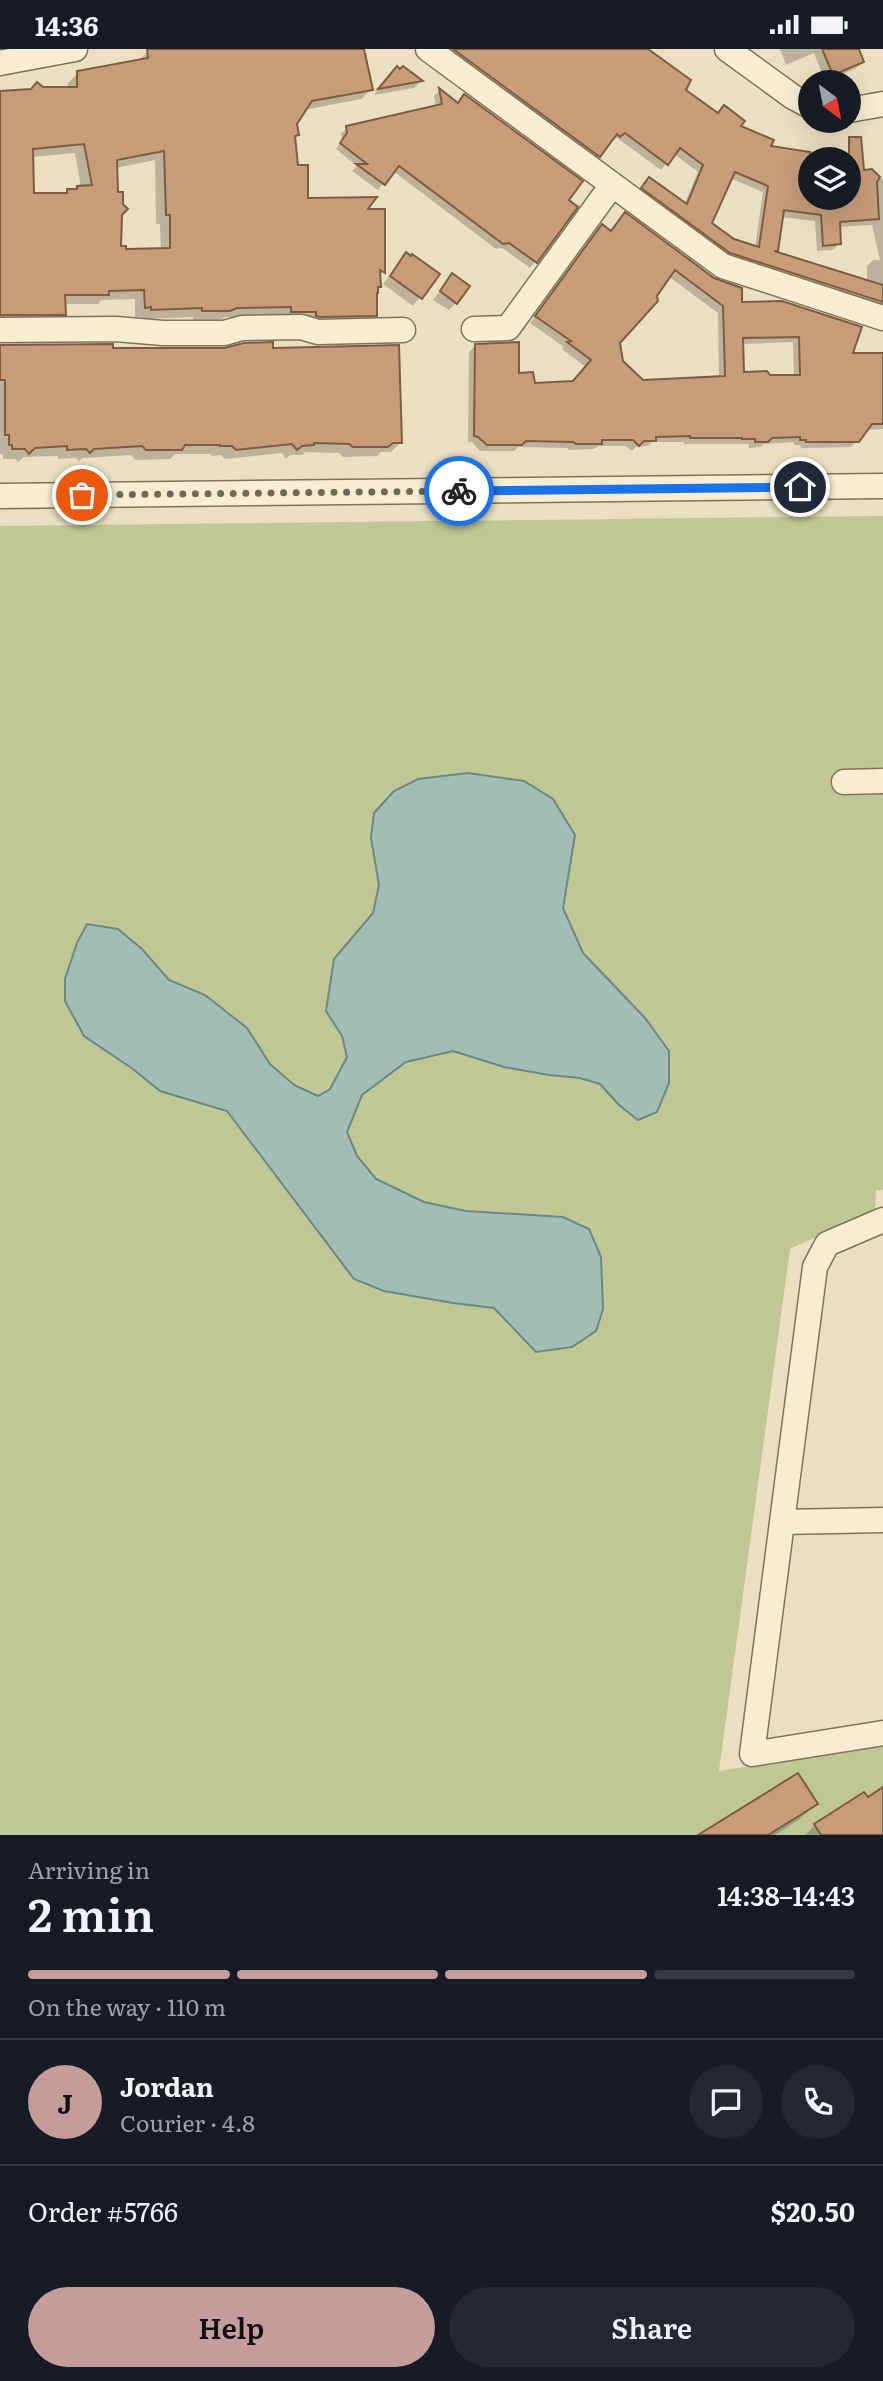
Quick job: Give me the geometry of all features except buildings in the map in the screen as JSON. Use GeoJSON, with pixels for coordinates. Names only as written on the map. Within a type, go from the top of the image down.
{"type":"FeatureCollection","features":[{"type":"Feature","properties":{"kind":"street"},"geometry":{"type":"LineString","coordinates":[[0,63],[75,49]]}},
{"type":"Feature","properties":{"kind":"street"},"geometry":{"type":"LineString","coordinates":[[428,49],[723,266],[883,318]]}},
{"type":"Feature","properties":{"kind":"street"},"geometry":{"type":"LineString","coordinates":[[727,49],[798,100]]}},
{"type":"Feature","properties":{"kind":"street"},"geometry":{"type":"LineString","coordinates":[[861,108],[883,104]]}},
{"type":"Feature","properties":{"kind":"street"},"geometry":{"type":"LineString","coordinates":[[474,329],[508,328],[612,185]]}},
{"type":"Feature","properties":{"kind":"street"},"geometry":{"type":"LineString","coordinates":[[0,330],[116,329],[163,333],[224,333],[242,328],[301,327],[318,332],[403,330]]}},
{"type":"Feature","properties":{"kind":"street"},"geometry":{"type":"LineString","coordinates":[[0,496],[883,486]]}},
{"type":"Feature","properties":{"kind":"street"},"geometry":{"type":"LineString","coordinates":[[844,782],[883,781]]}},
{"type":"Feature","properties":{"kind":"street"},"geometry":{"type":"LineString","coordinates":[[883,1220],[827,1244],[815,1266],[752,1754],[883,1733]]}},
{"type":"Feature","properties":{"kind":"street"},"geometry":{"type":"LineString","coordinates":[[783,1522],[883,1520]]}},
{"type":"Feature","properties":{"kind":"green space"},"geometry":{"type":"Polygon","coordinates":[[[883,516],[883,1190],[876,1190],[875,1210],[790,1249],[719,1771],[883,1744],[883,1835],[0,1835],[0,526],[883,516]]]}},
{"type":"Feature","properties":{"kind":"water"},"geometry":{"type":"Polygon","coordinates":[[[468,773],[524,781],[553,799],[575,835],[563,908],[583,953],[645,1018],[669,1051],[669,1083],[657,1112],[638,1120],[619,1105],[600,1084],[580,1078],[504,1067],[453,1051],[406,1062],[362,1095],[347,1132],[357,1156],[376,1179],[424,1202],[466,1211],[563,1217],[589,1229],[601,1257],[603,1309],[596,1331],[572,1347],[536,1352],[494,1308],[384,1291],[354,1279],[227,1111],[160,1091],[84,1036],[65,1001],[65,979],[77,943],[87,924],[118,929],[142,949],[169,980],[205,995],[247,1028],[270,1064],[294,1085],[318,1096],[330,1089],[347,1057],[342,1036],[326,1011],[334,959],[373,913],[379,885],[371,838],[374,813],[394,791],[418,779],[468,773]]]}},
{"type":"Feature","properties":{"kind":"way so far"},"geometry":{"type":"LineString","coordinates":[[82,495],[459,491]]}},
{"type":"Feature","properties":{"kind":"route"},"geometry":{"type":"LineString","coordinates":[[459,491],[800,487]]}}]}
